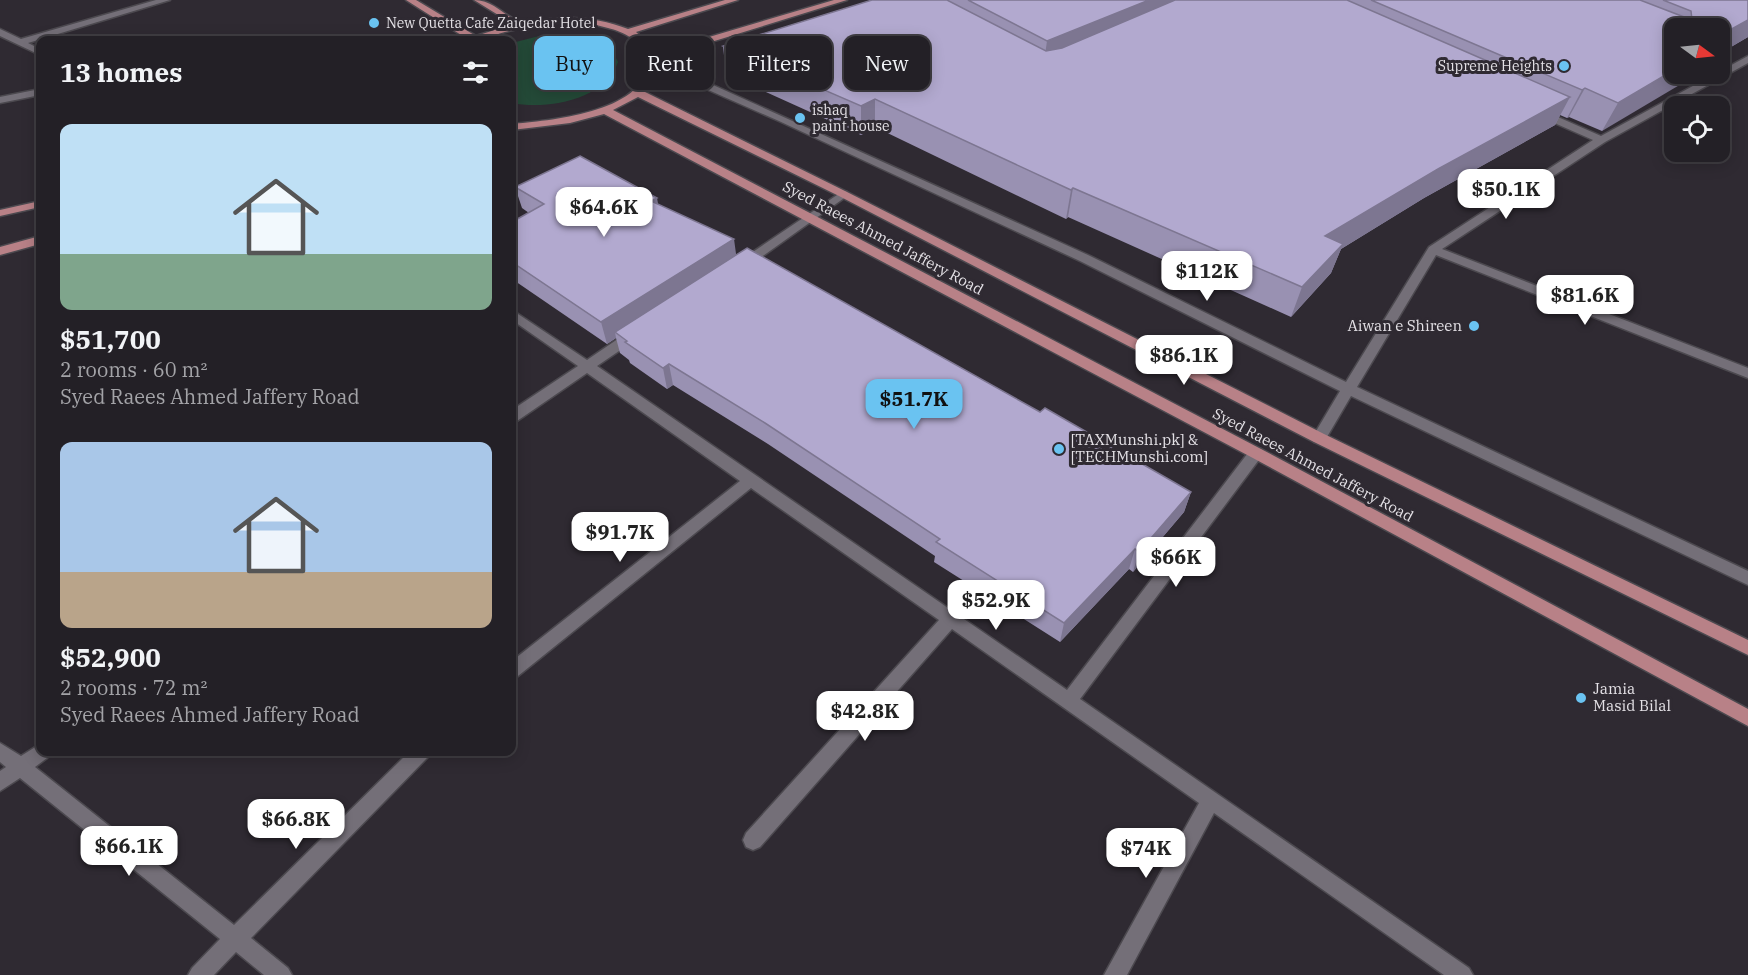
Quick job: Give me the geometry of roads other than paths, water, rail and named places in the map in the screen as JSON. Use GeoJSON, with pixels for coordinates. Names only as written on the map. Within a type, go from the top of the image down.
{"type":"FeatureCollection","features":[{"type":"Feature","properties":{"kind":"main road"},"geometry":{"type":"LineString","coordinates":[[410,0],[468,36]]}},
{"type":"Feature","properties":{"kind":"main road"},"geometry":{"type":"LineString","coordinates":[[478,0],[522,25]]}},
{"type":"Feature","properties":{"kind":"main road"},"geometry":{"type":"LineString","coordinates":[[627,32],[734,0]]}},
{"type":"Feature","properties":{"kind":"main road"},"geometry":{"type":"LineString","coordinates":[[714,38],[843,0]]}},
{"type":"Feature","properties":{"kind":"main road"},"geometry":{"type":"LineString","coordinates":[[487,36],[522,25],[545,22],[590,22],[627,32],[632,36]]}},
{"type":"Feature","properties":{"kind":"main road"},"geometry":{"type":"LineString","coordinates":[[516,127],[544,126],[576,120],[605,110],[636,92]]}},
{"type":"Feature","properties":{"kind":"main road","name":"Syed Raees Ahmed Jaffery Road"},"geometry":{"type":"LineString","coordinates":[[636,92],[843,194],[1318,438],[1748,648]]}},
{"type":"Feature","properties":{"kind":"main road","name":"Syed Raees Ahmed Jaffery Road"},"geometry":{"type":"LineString","coordinates":[[605,110],[1256,453],[1748,718]]}},
{"type":"Feature","properties":{"kind":"main road"},"geometry":{"type":"LineString","coordinates":[[0,213],[36,205]]}},
{"type":"Feature","properties":{"kind":"main road"},"geometry":{"type":"LineString","coordinates":[[0,251],[36,241]]}},
{"type":"Feature","properties":{"kind":"street"},"geometry":{"type":"LineString","coordinates":[[41,36],[166,0]]}},
{"type":"Feature","properties":{"kind":"street"},"geometry":{"type":"LineString","coordinates":[[0,32],[36,50]]}},
{"type":"Feature","properties":{"kind":"street"},"geometry":{"type":"LineString","coordinates":[[20,42],[36,37]]}},
{"type":"Feature","properties":{"kind":"street"},"geometry":{"type":"LineString","coordinates":[[1318,438],[1433,250],[1601,140],[1748,59]]}},
{"type":"Feature","properties":{"kind":"street"},"geometry":{"type":"LineString","coordinates":[[714,89],[1084,258],[1348,389],[1748,578]]}},
{"type":"Feature","properties":{"kind":"street"},"geometry":{"type":"LineString","coordinates":[[0,100],[36,94]]}},
{"type":"Feature","properties":{"kind":"street"},"geometry":{"type":"LineString","coordinates":[[1526,106],[1601,140]]}},
{"type":"Feature","properties":{"kind":"street"},"geometry":{"type":"LineString","coordinates":[[731,272],[843,194]]}},
{"type":"Feature","properties":{"kind":"street"},"geometry":{"type":"LineString","coordinates":[[1433,250],[1746,369]]}},
{"type":"Feature","properties":{"kind":"street"},"geometry":{"type":"LineString","coordinates":[[516,317],[1210,802],[1462,975]]}},
{"type":"Feature","properties":{"kind":"street"},"geometry":{"type":"LineString","coordinates":[[516,414],[584,365],[643,328]]}},
{"type":"Feature","properties":{"kind":"street"},"geometry":{"type":"LineString","coordinates":[[1068,702],[1256,453]]}},
{"type":"Feature","properties":{"kind":"street"},"geometry":{"type":"LineString","coordinates":[[516,668],[750,481]]}},
{"type":"Feature","properties":{"kind":"street"},"geometry":{"type":"LineString","coordinates":[[753,840],[950,620]]}},
{"type":"Feature","properties":{"kind":"street"},"geometry":{"type":"LineString","coordinates":[[0,751],[236,936],[281,975]]}},
{"type":"Feature","properties":{"kind":"street"},"geometry":{"type":"LineString","coordinates":[[0,783],[36,755]]}},
{"type":"Feature","properties":{"kind":"street"},"geometry":{"type":"LineString","coordinates":[[199,975],[417,756]]}},
{"type":"Feature","properties":{"kind":"street"},"geometry":{"type":"LineString","coordinates":[[1115,975],[1210,802]]}},
{"type":"Feature","properties":{"kind":"place","name":"New Quetta Cafe Zaiqedar Hotel"},"geometry":{"type":"Point","coordinates":[374,23]}},
{"type":"Feature","properties":{"kind":"place","name":"Supreme Heights"},"geometry":{"type":"Point","coordinates":[1564,66]}},
{"type":"Feature","properties":{"kind":"place","name":"ishaq paint house"},"geometry":{"type":"Point","coordinates":[800,118]}},
{"type":"Feature","properties":{"kind":"place","name":"Aiwan e Shireen"},"geometry":{"type":"Point","coordinates":[1474,326]}},
{"type":"Feature","properties":{"kind":"place","name":"[TAXMunshi.pk] & [TECHMunshi.com]"},"geometry":{"type":"Point","coordinates":[1059,449]}},
{"type":"Feature","properties":{"kind":"place","name":"Jamia Masid Bilal"},"geometry":{"type":"Point","coordinates":[1581,698]}}]}
